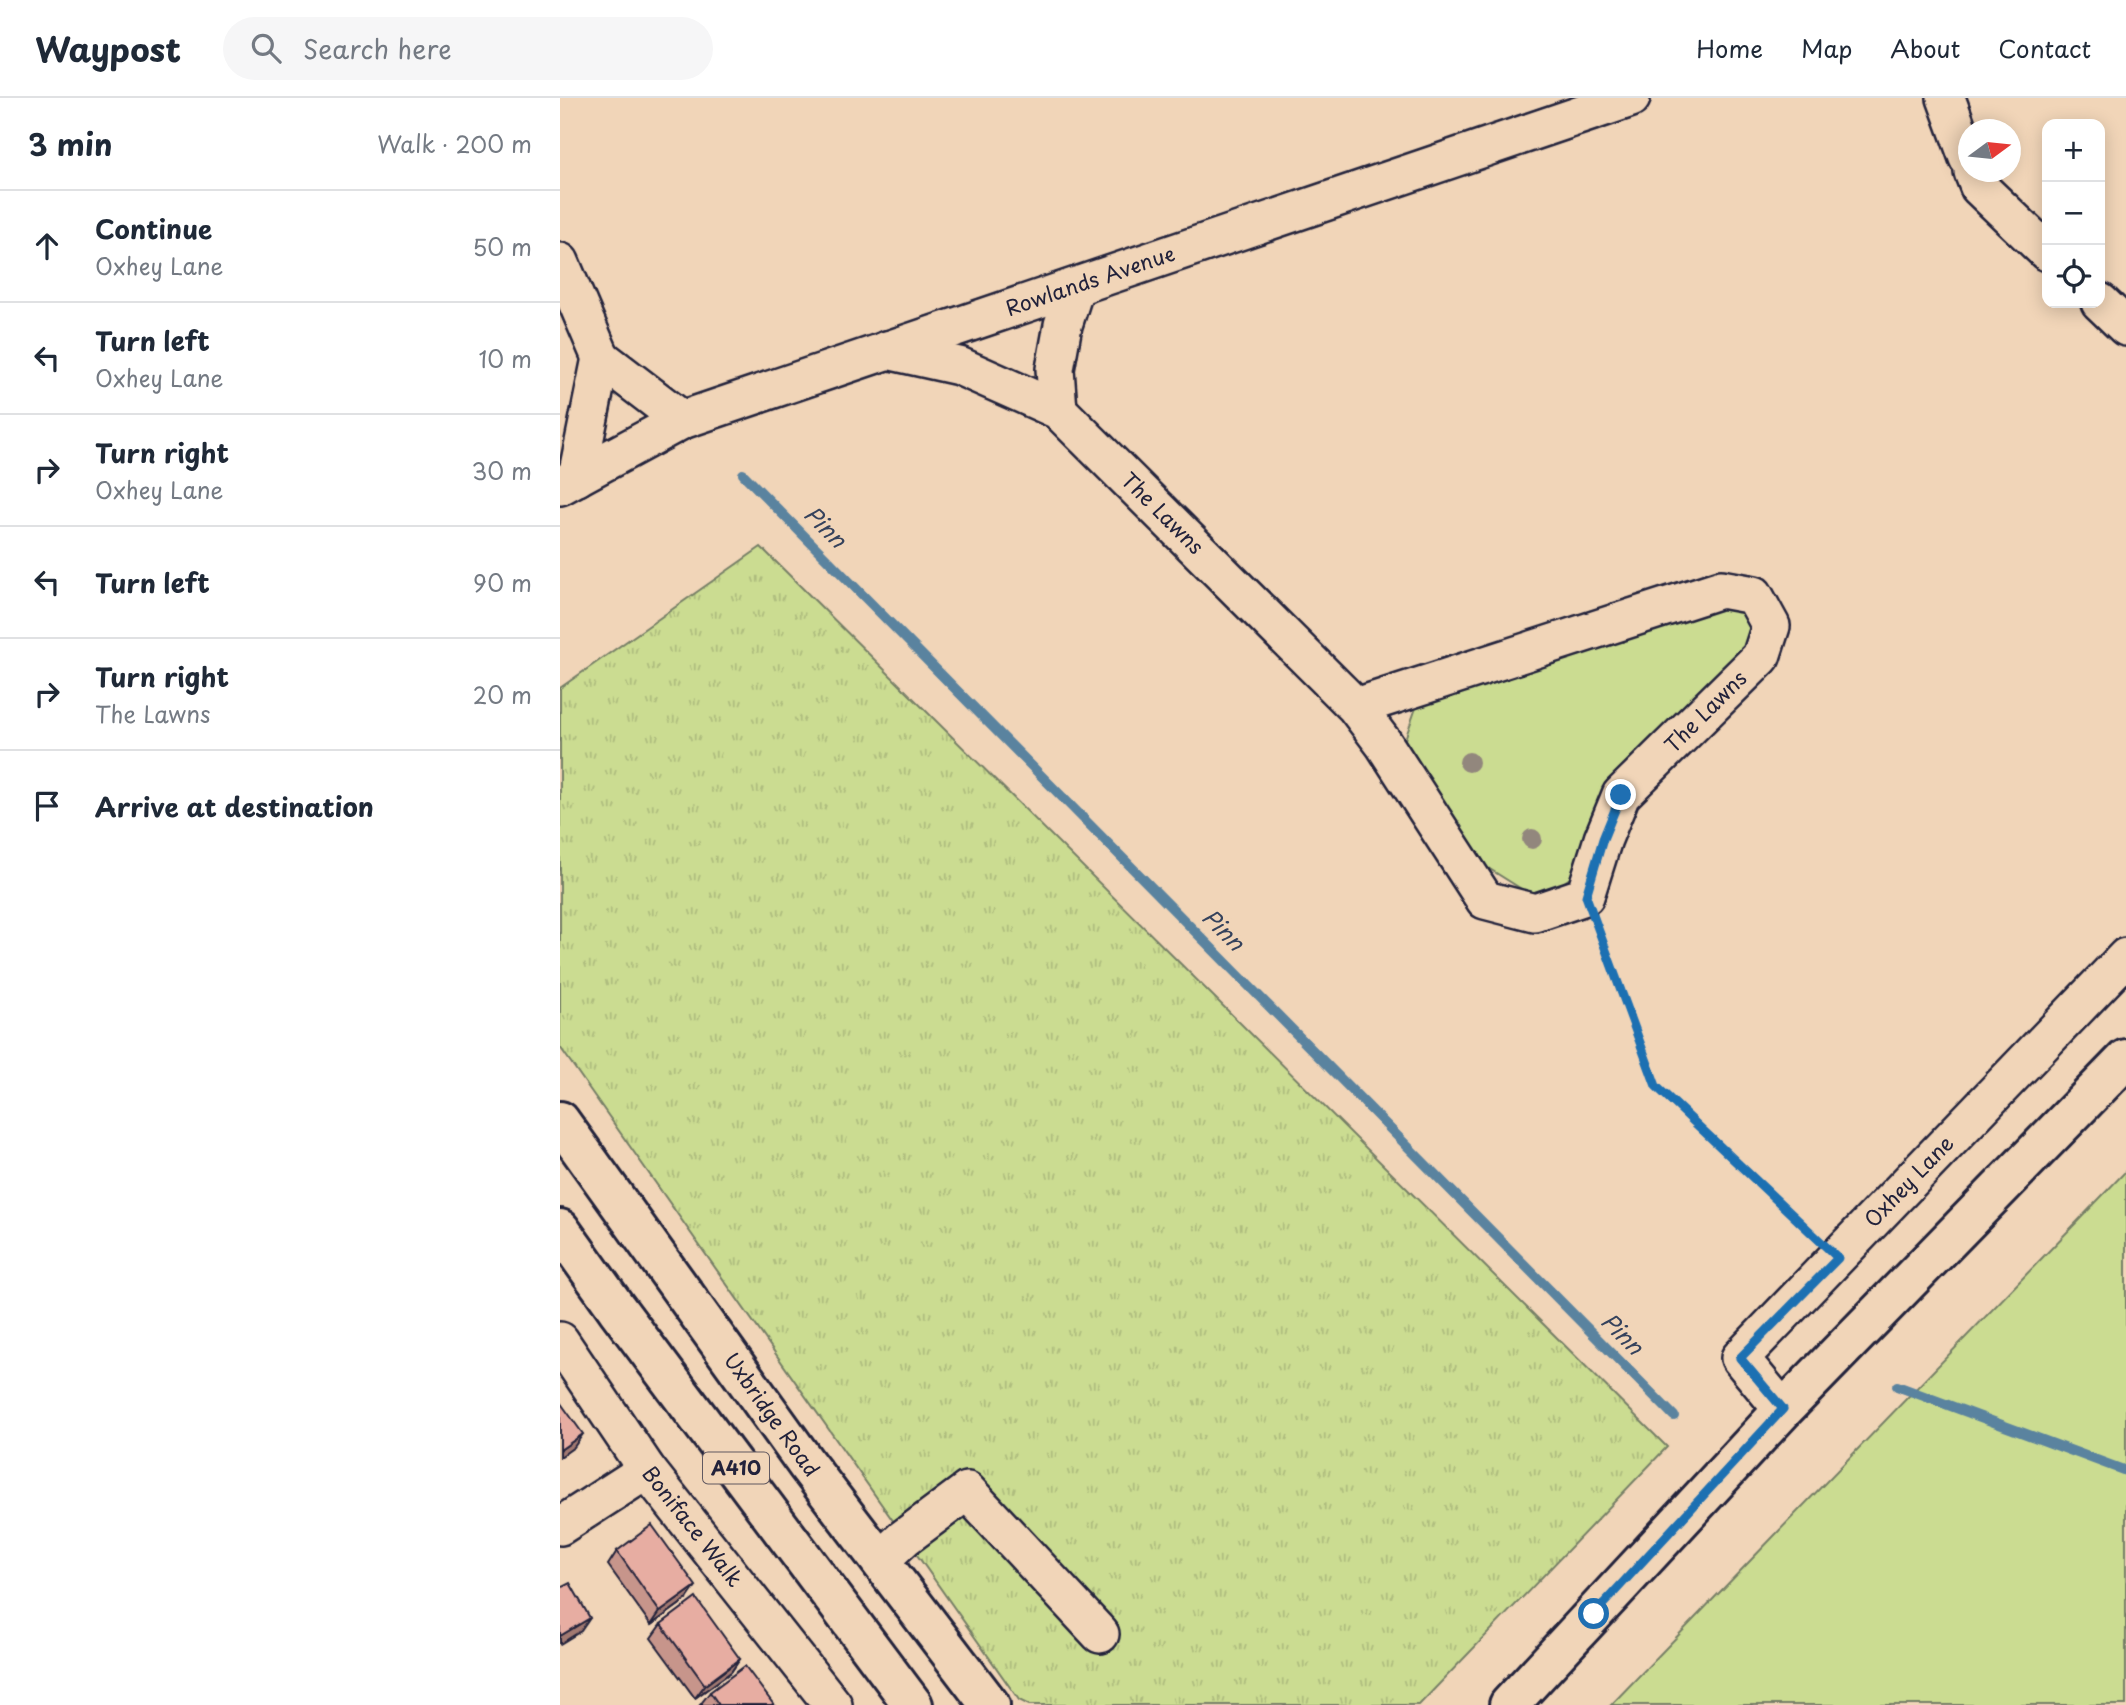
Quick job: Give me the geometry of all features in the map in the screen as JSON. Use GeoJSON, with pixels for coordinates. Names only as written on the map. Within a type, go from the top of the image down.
{"type":"FeatureCollection","features":[{"type":"Feature","properties":{"kind":"main road"},"geometry":{"type":"LineString","coordinates":[[1509,1705],[1783,1409],[2126,1059]]}},
{"type":"Feature","properties":{"kind":"main road","name":"Uxbridge Road"},"geometry":{"type":"LineString","coordinates":[[560,1121],[807,1465],[990,1705]]}},
{"type":"Feature","properties":{"kind":"main road","name":"A410"},"geometry":{"type":"LineString","coordinates":[[560,1229],[913,1705]]}},
{"type":"Feature","properties":{"kind":"street","name":"Rowlands Avenue"},"geometry":{"type":"LineString","coordinates":[[568,482],[682,420],[1631,98]]}},
{"type":"Feature","properties":{"kind":"street"},"geometry":{"type":"LineString","coordinates":[[1946,98],[1958,130]]}},
{"type":"Feature","properties":{"kind":"street"},"geometry":{"type":"LineString","coordinates":[[1977,182],[1979,187],[2042,247]]}},
{"type":"Feature","properties":{"kind":"street"},"geometry":{"type":"LineString","coordinates":[[560,262],[601,358],[682,420]]}},
{"type":"Feature","properties":{"kind":"street"},"geometry":{"type":"LineString","coordinates":[[887,350],[959,366],[1058,410],[1055,369],[1063,325],[1075,288]]}},
{"type":"Feature","properties":{"kind":"street"},"geometry":{"type":"LineString","coordinates":[[2105,307],[2126,327]]}},
{"type":"Feature","properties":{"kind":"street"},"geometry":{"type":"LineString","coordinates":[[568,482],[601,358]]}},
{"type":"Feature","properties":{"kind":"street","name":"The Lawns"},"geometry":{"type":"LineString","coordinates":[[1058,410],[1356,707],[1384,744],[1485,900],[1535,913],[1586,896],[1603,839],[1621,795],[1761,657],[1771,626],[1754,595],[1721,589],[1356,707]]}},
{"type":"Feature","properties":{"kind":"street","name":"Oxhey Lane"},"geometry":{"type":"LineString","coordinates":[[1783,1409],[1740,1358],[2126,957]]}},
{"type":"Feature","properties":{"kind":"street","name":"Boniface Walk"},"geometry":{"type":"LineString","coordinates":[[560,1341],[647,1470],[833,1705]]}},
{"type":"Feature","properties":{"kind":"street"},"geometry":{"type":"LineString","coordinates":[[560,1526],[647,1470]]}},
{"type":"Feature","properties":{"kind":"street"},"geometry":{"type":"LineString","coordinates":[[880,1560],[904,1538],[967,1492],[1100,1634]]}},
{"type":"Feature","properties":{"kind":"path"},"geometry":{"type":"LineString","coordinates":[[1586,896],[1656,1086],[1838,1258]]}},
{"type":"Feature","properties":{"kind":"green space"},"geometry":{"type":"Polygon","coordinates":[[[761,547],[1667,1447],[1419,1705],[1029,1705],[1019,1700],[560,1047],[560,688],[761,547]]]}},
{"type":"Feature","properties":{"kind":"green space"},"geometry":{"type":"Polygon","coordinates":[[[1720,604],[1751,616],[1745,657],[1584,868],[1539,900],[1485,866],[1404,742],[1417,705],[1720,604]]]}},
{"type":"Feature","properties":{"kind":"green space"},"geometry":{"type":"Polygon","coordinates":[[[2126,1171],[2126,1705],[1611,1705],[2126,1171]]]}},
{"type":"Feature","properties":{"kind":"building"},"geometry":{"type":"Polygon","coordinates":[[[560,1402],[583,1434],[560,1450],[560,1402]]]}},
{"type":"Feature","properties":{"kind":"building"},"geometry":{"type":"Polygon","coordinates":[[[652,1525],[696,1586],[660,1612],[617,1551],[652,1525]]]}},
{"type":"Feature","properties":{"kind":"building"},"geometry":{"type":"Polygon","coordinates":[[[570,1583],[590,1618],[560,1636],[560,1588],[570,1583]]]}},
{"type":"Feature","properties":{"kind":"building"},"geometry":{"type":"Polygon","coordinates":[[[696,1598],[740,1659],[705,1685],[661,1624],[696,1598]]]}},
{"type":"Feature","properties":{"kind":"building"},"geometry":{"type":"Polygon","coordinates":[[[745,1666],[774,1705],[719,1705],[710,1692],[745,1666]]]}},
{"type":"Feature","properties":{"kind":"waterway","name":"Pinn"},"geometry":{"type":"LineString","coordinates":[[743,474],[1674,1416]]}},
{"type":"Feature","properties":{"kind":"waterway","name":"Pinn"},"geometry":{"type":"LineString","coordinates":[[1897,1386],[2126,1471]]}},
{"type":"Feature","properties":{"kind":"route"},"geometry":{"type":"LineString","coordinates":[[1594,1614],[1783,1409],[1740,1358],[1838,1258],[1656,1086],[1586,896],[1603,839],[1621,795]]}}]}
